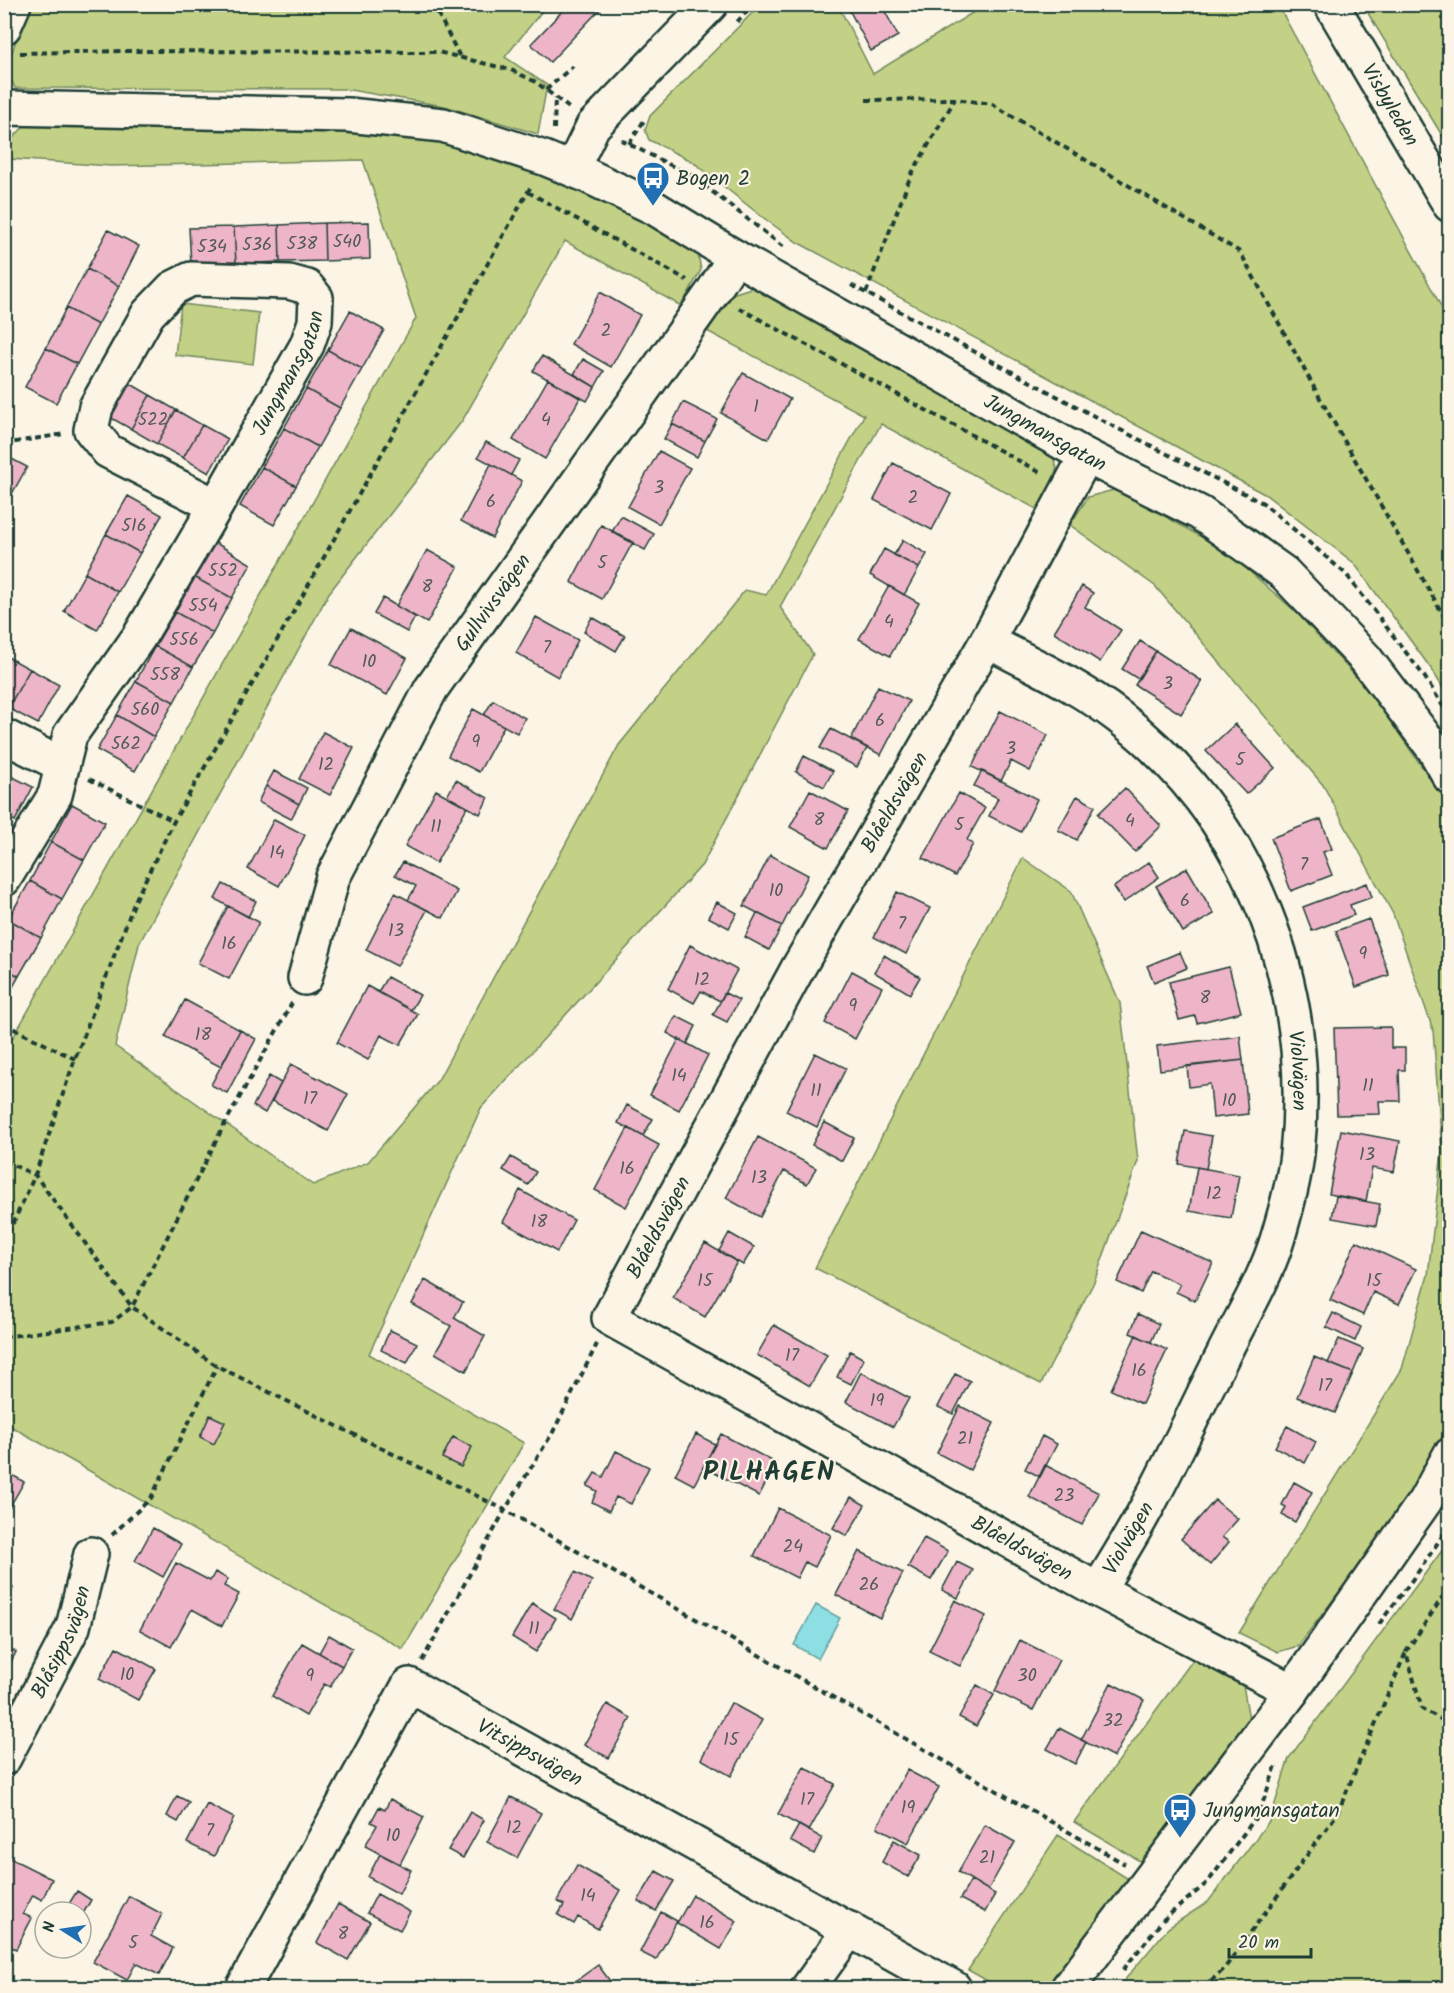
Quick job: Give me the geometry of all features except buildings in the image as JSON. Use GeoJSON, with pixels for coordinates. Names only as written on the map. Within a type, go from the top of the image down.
{"type":"FeatureCollection","features":[{"type":"Feature","properties":{"kind":"street"},"geometry":{"type":"LineString","coordinates":[[4,27],[14,4]]}},
{"type":"Feature","properties":{"kind":"street"},"geometry":{"type":"LineString","coordinates":[[558,164],[711,4]]}},
{"type":"Feature","properties":{"kind":"street","name":"Visbyleden"},"geometry":{"type":"LineString","coordinates":[[1330,4],[1449,205]]}},
{"type":"Feature","properties":{"kind":"street","name":"Jungmansgatan"},"geometry":{"type":"LineString","coordinates":[[4,108],[348,115],[443,125],[558,164],[653,207],[735,257],[1086,456],[1200,513],[1284,573],[1365,658],[1434,749],[1449,777]]}},
{"type":"Feature","properties":{"kind":"street","name":"Gullvivsvägen"},"geometry":{"type":"LineString","coordinates":[[305,978],[333,877],[431,689],[712,294],[735,257]]}},
{"type":"Feature","properties":{"kind":"street","name":"Jungmansgatan"},"geometry":{"type":"LineString","coordinates":[[4,879],[55,795],[70,735],[139,637],[307,345],[315,322],[316,298],[307,287],[289,282],[191,279],[173,288],[148,314],[96,407],[91,430]]}},
{"type":"Feature","properties":{"kind":"street"},"geometry":{"type":"LineString","coordinates":[[91,430],[108,451],[216,506]]}},
{"type":"Feature","properties":{"kind":"street","name":"Blåeldsvägen"},"geometry":{"type":"LineString","coordinates":[[1086,456],[987,641],[797,970],[609,1318],[1098,1590],[1292,1691]]}},
{"type":"Feature","properties":{"kind":"street","name":"Violvägen"},"geometry":{"type":"LineString","coordinates":[[987,641],[1064,681],[1118,716],[1181,775],[1212,811],[1239,856],[1263,904],[1280,952],[1299,1055],[1297,1155],[1277,1239],[1259,1285],[1147,1508],[1098,1590]]}},
{"type":"Feature","properties":{"kind":"street"},"geometry":{"type":"LineString","coordinates":[[4,735],[62,765]]}},
{"type":"Feature","properties":{"kind":"street"},"geometry":{"type":"LineString","coordinates":[[1068,1989],[1292,1691],[1425,1501],[1449,1455]]}},
{"type":"Feature","properties":{"kind":"street","name":"Blåsippsvägen"},"geometry":{"type":"LineString","coordinates":[[4,1758],[74,1628],[92,1554]]}},
{"type":"Feature","properties":{"kind":"street"},"geometry":{"type":"LineString","coordinates":[[243,1989],[409,1685]]}},
{"type":"Feature","properties":{"kind":"street","name":"Vitsippsvägen"},"geometry":{"type":"LineString","coordinates":[[409,1685],[954,1989]]}},
{"type":"Feature","properties":{"kind":"street"},"geometry":{"type":"LineString","coordinates":[[808,1989],[850,1929]]}},
{"type":"Feature","properties":{"kind":"path"},"geometry":{"type":"LineString","coordinates":[[433,4],[460,58]]}},
{"type":"Feature","properties":{"kind":"path"},"geometry":{"type":"LineString","coordinates":[[546,90],[573,66]]}},
{"type":"Feature","properties":{"kind":"path"},"geometry":{"type":"LineString","coordinates":[[4,1243],[36,1175],[75,1059],[135,901],[174,821],[528,192],[558,164],[554,129],[555,97]]}},
{"type":"Feature","properties":{"kind":"path"},"geometry":{"type":"LineString","coordinates":[[866,293],[911,176],[955,99]]}},
{"type":"Feature","properties":{"kind":"path"},"geometry":{"type":"LineString","coordinates":[[866,100],[955,99],[992,104],[1240,252],[1449,627]]}},
{"type":"Feature","properties":{"kind":"path"},"geometry":{"type":"LineString","coordinates":[[528,192],[1069,488]]}},
{"type":"Feature","properties":{"kind":"path"},"geometry":{"type":"LineString","coordinates":[[4,444],[91,430]]}},
{"type":"Feature","properties":{"kind":"path"},"geometry":{"type":"LineString","coordinates":[[62,765],[174,821]]}},
{"type":"Feature","properties":{"kind":"path"},"geometry":{"type":"LineString","coordinates":[[4,1338],[112,1322],[132,1307],[222,1129],[305,978]]}},
{"type":"Feature","properties":{"kind":"path"},"geometry":{"type":"LineString","coordinates":[[4,1024],[75,1059]]}},
{"type":"Feature","properties":{"kind":"path"},"geometry":{"type":"LineString","coordinates":[[4,1161],[36,1175],[132,1307],[218,1366],[505,1510],[1152,1879]]}},
{"type":"Feature","properties":{"kind":"path"},"geometry":{"type":"LineString","coordinates":[[409,1685],[505,1510],[553,1432],[609,1318]]}},
{"type":"Feature","properties":{"kind":"path"},"geometry":{"type":"LineString","coordinates":[[92,1554],[151,1498],[218,1366]]}},
{"type":"Feature","properties":{"kind":"path"},"geometry":{"type":"LineString","coordinates":[[1379,1624],[1421,1568],[1449,1524]]}},
{"type":"Feature","properties":{"kind":"path"},"geometry":{"type":"LineString","coordinates":[[1203,1989],[1224,1968],[1337,1815],[1406,1652],[1449,1586]]}},
{"type":"Feature","properties":{"kind":"path"},"geometry":{"type":"LineString","coordinates":[[1406,1652],[1422,1709],[1449,1724]]}},
{"type":"Feature","properties":{"kind":"path"},"geometry":{"type":"LineString","coordinates":[[1122,1971],[1163,1920],[1208,1882],[1259,1813],[1280,1755]]}},
{"type":"Feature","properties":{"kind":"green space"},"geometry":{"type":"Polygon","coordinates":[[[307,4],[331,7],[339,4],[547,5],[505,57],[547,85],[538,134],[444,106],[344,89],[15,88],[6,70],[28,5],[307,4]]]}},
{"type":"Feature","properties":{"kind":"green space"},"geometry":{"type":"Polygon","coordinates":[[[760,5],[838,5],[873,74],[985,5],[1278,5],[1449,321],[1449,698],[1432,670],[1354,563],[1266,495],[797,242],[693,162],[649,140],[645,130],[650,116],[760,5]]]}},
{"type":"Feature","properties":{"kind":"green space"},"geometry":{"type":"Polygon","coordinates":[[[1363,5],[1449,5],[1449,147],[1363,5]]]}},
{"type":"Feature","properties":{"kind":"green space"},"geometry":{"type":"Polygon","coordinates":[[[29,121],[321,124],[445,137],[550,176],[697,248],[701,270],[681,306],[565,241],[462,421],[329,593],[139,944],[115,1046],[313,1185],[368,1162],[438,1080],[619,745],[745,590],[766,595],[864,415],[707,331],[732,294],[760,285],[1049,447],[1057,468],[1040,511],[881,424],[780,607],[813,654],[702,865],[481,1108],[369,1354],[524,1443],[403,1649],[5,1423],[5,1052],[416,318],[363,160],[111,166],[10,159],[10,141],[29,121]]]}},
{"type":"Feature","properties":{"kind":"green space"},"geometry":{"type":"Polygon","coordinates":[[[181,304],[259,313],[253,364],[175,355],[181,304]]]}},
{"type":"Feature","properties":{"kind":"green space"},"geometry":{"type":"Polygon","coordinates":[[[1117,489],[1226,551],[1295,611],[1371,693],[1445,800],[1449,811],[1449,1424],[1407,1503],[1298,1646],[1278,1652],[1239,1633],[1402,1369],[1428,1275],[1442,1151],[1433,1030],[1393,914],[1323,785],[1155,586],[1070,525],[1088,497],[1117,489]]]}},
{"type":"Feature","properties":{"kind":"green space"},"geometry":{"type":"Polygon","coordinates":[[[1023,858],[1071,891],[1120,1003],[1138,1161],[1094,1282],[1041,1384],[815,1268],[1023,858]]]}},
{"type":"Feature","properties":{"kind":"green space"},"geometry":{"type":"Polygon","coordinates":[[[1449,1541],[1449,1988],[1118,1988],[1168,1928],[1208,1902],[1270,1820],[1289,1758],[1449,1541]]]}},
{"type":"Feature","properties":{"kind":"green space"},"geometry":{"type":"Polygon","coordinates":[[[1195,1657],[1243,1685],[1249,1719],[1143,1863],[1074,1822],[1195,1657]]]}},
{"type":"Feature","properties":{"kind":"green space"},"geometry":{"type":"Polygon","coordinates":[[[1058,1835],[1130,1880],[1047,1988],[1000,1988],[968,1970],[1058,1835]]]}},
{"type":"Feature","properties":{"kind":"water"},"geometry":{"type":"Polygon","coordinates":[[[816,1605],[840,1618],[818,1659],[794,1645],[816,1605]]]}},
{"type":"Feature","properties":{"kind":"place","name":"Bogen 2"},"geometry":{"type":"Point","coordinates":[653,207]}},
{"type":"Feature","properties":{"kind":"place","name":"Jungmansgatan"},"geometry":{"type":"Point","coordinates":[1180,1839]}},
{"type":"Feature","properties":{"kind":"district","name":"PILHAGEN"},"geometry":{"type":"Point","coordinates":[769,1471]}}]}
